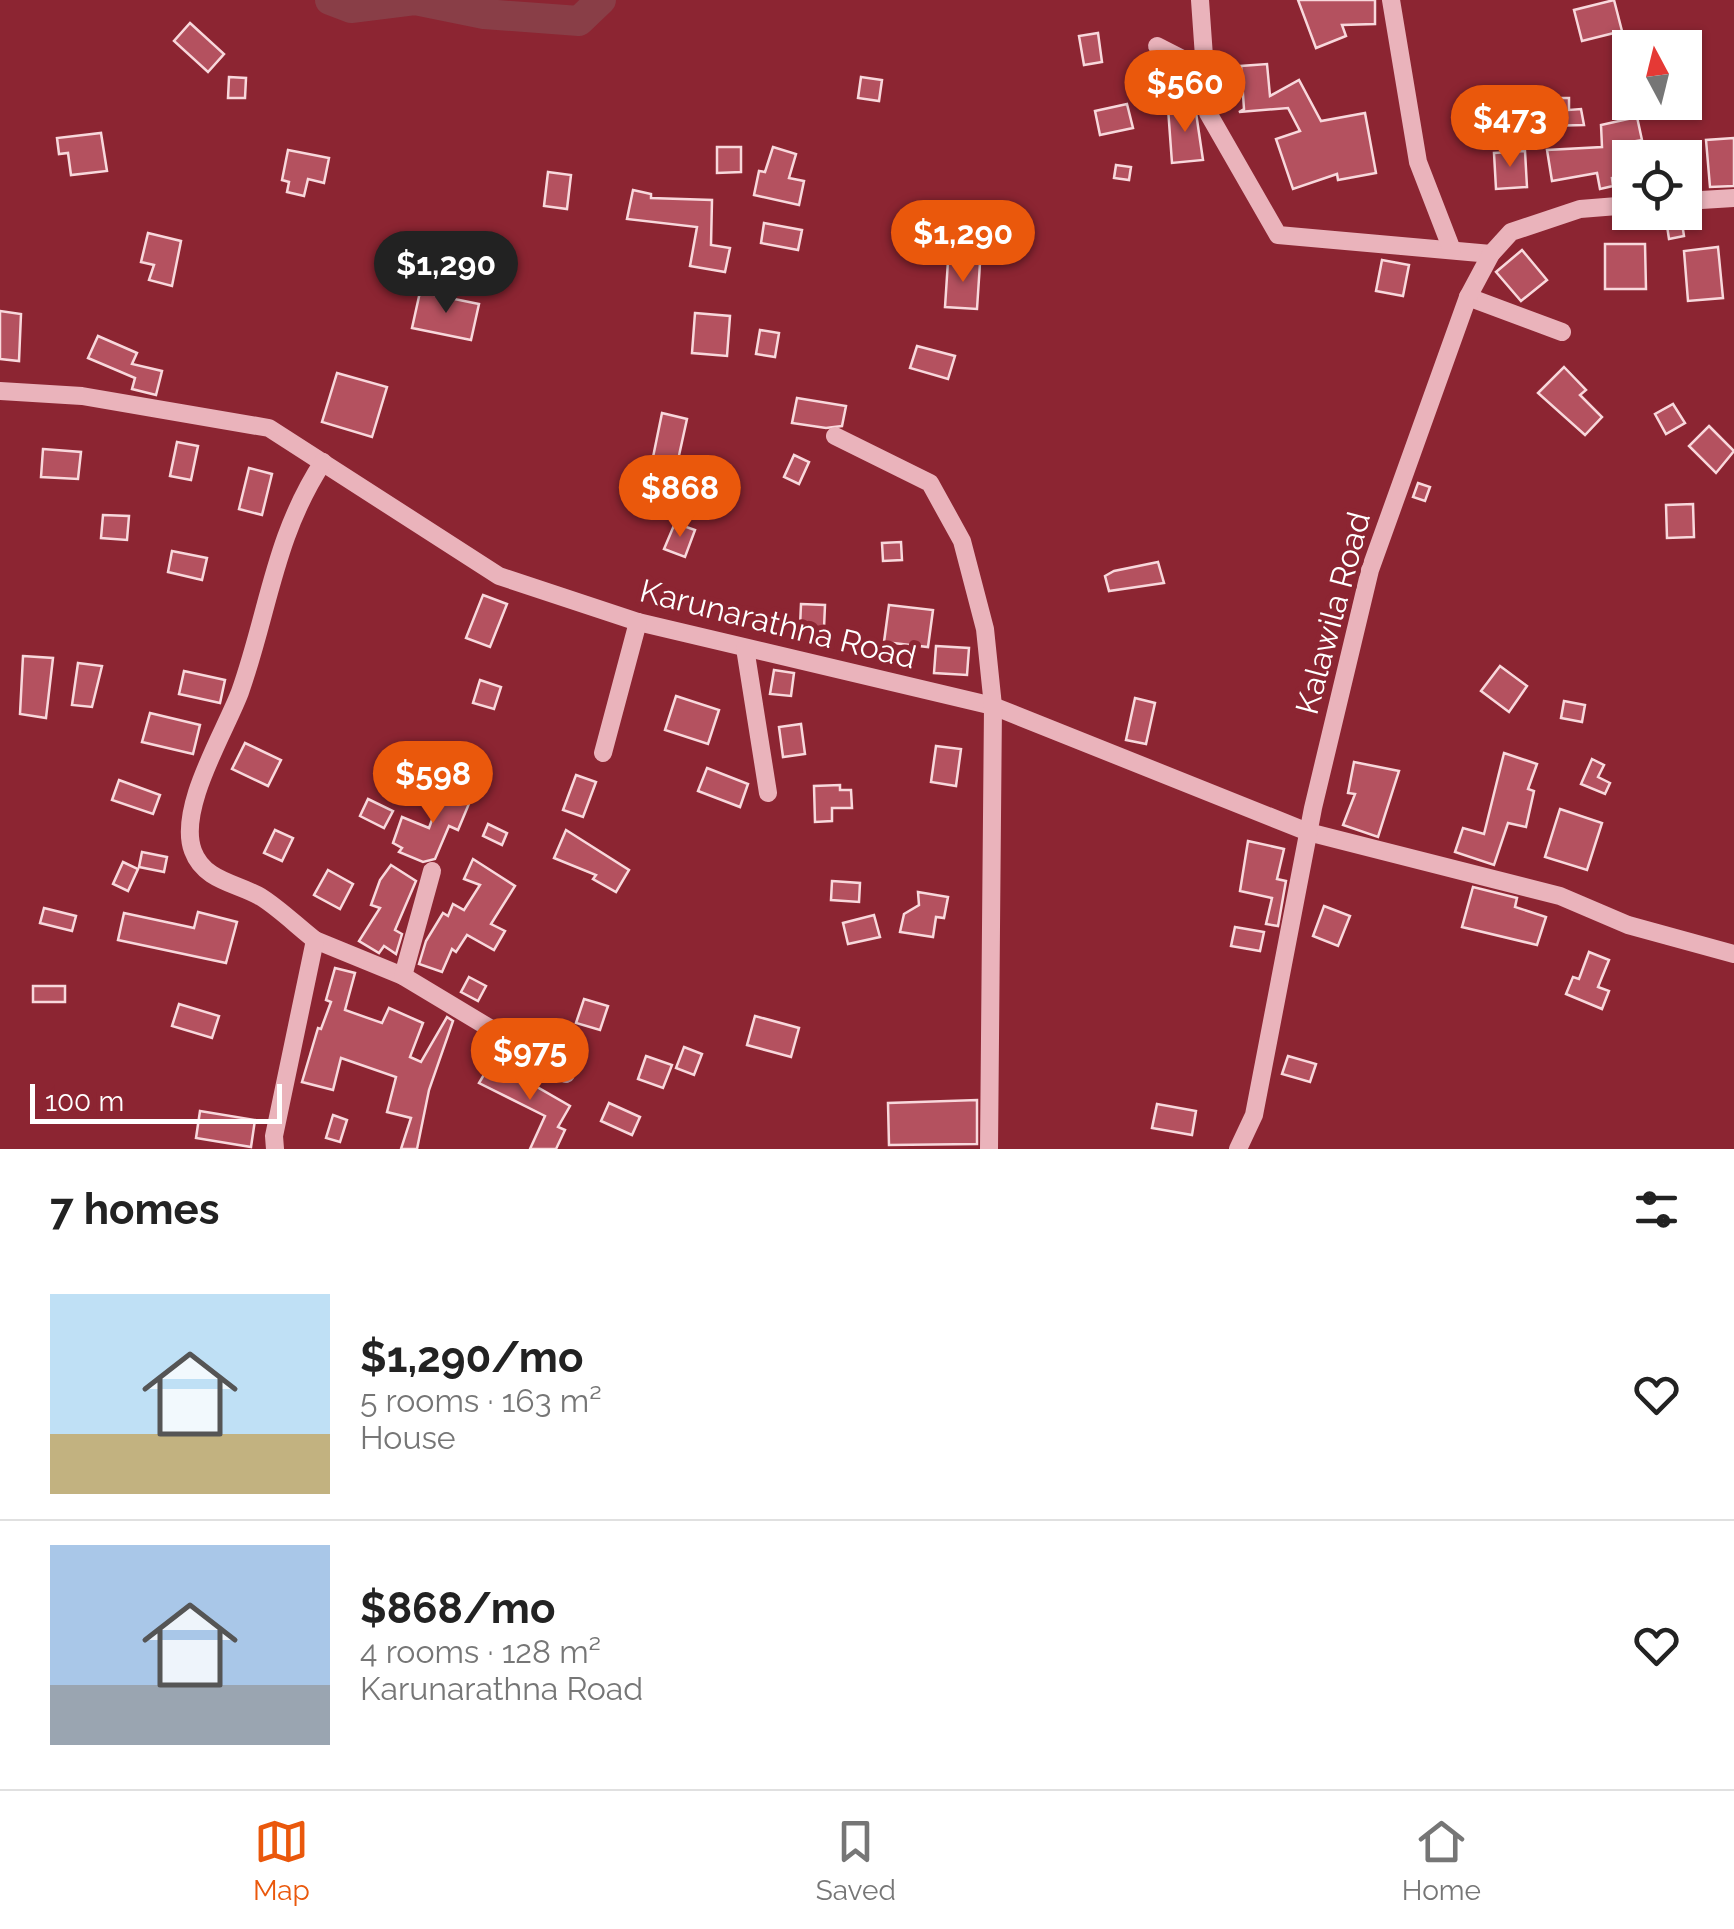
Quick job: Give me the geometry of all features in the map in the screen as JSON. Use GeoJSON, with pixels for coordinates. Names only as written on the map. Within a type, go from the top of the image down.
{"type":"FeatureCollection","features":[{"type":"Feature","properties":{"kind":"street"},"geometry":{"type":"LineString","coordinates":[[1200,0],[1208,113],[1278,235],[1491,254]]}},
{"type":"Feature","properties":{"kind":"street"},"geometry":{"type":"LineString","coordinates":[[1392,0],[1418,162],[1452,250]]}},
{"type":"Feature","properties":{"kind":"street"},"geometry":{"type":"LineString","coordinates":[[1157,46],[1204,70]]}},
{"type":"Feature","properties":{"kind":"street"},"geometry":{"type":"LineString","coordinates":[[1702,201],[1734,198]]}},
{"type":"Feature","properties":{"kind":"street","name":"Kalawila Road"},"geometry":{"type":"LineString","coordinates":[[1238,1149],[1254,1115],[1308,832],[1370,570],[1468,298],[1491,254],[1511,232],[1580,210],[1612,207]]}},
{"type":"Feature","properties":{"kind":"street"},"geometry":{"type":"LineString","coordinates":[[1468,298],[1562,332]]}},
{"type":"Feature","properties":{"kind":"street","name":"Karunarathna Road"},"geometry":{"type":"LineString","coordinates":[[0,391],[82,396],[270,428],[499,576],[638,622],[993,706],[1308,832],[1560,896],[1628,925],[1734,954]]}},
{"type":"Feature","properties":{"kind":"street"},"geometry":{"type":"LineString","coordinates":[[835,436],[930,482],[962,541],[985,629],[993,706],[989,1149]]}},
{"type":"Feature","properties":{"kind":"street"},"geometry":{"type":"LineString","coordinates":[[324,462],[296,503],[270,576],[240,689],[191,808],[193,851],[214,877],[260,896],[314,940],[403,976],[566,1074]]}},
{"type":"Feature","properties":{"kind":"street"},"geometry":{"type":"LineString","coordinates":[[603,753],[638,622]]}},
{"type":"Feature","properties":{"kind":"street"},"geometry":{"type":"LineString","coordinates":[[745,648],[768,794]]}},
{"type":"Feature","properties":{"kind":"street"},"geometry":{"type":"LineString","coordinates":[[403,976],[432,871]]}},
{"type":"Feature","properties":{"kind":"street"},"geometry":{"type":"LineString","coordinates":[[275,1149],[274,1136],[314,940]]}},
{"type":"Feature","properties":{"kind":"building"},"geometry":{"type":"Polygon","coordinates":[[[1298,0],[1375,0],[1375,24],[1342,25],[1346,36],[1316,48],[1298,0]]]}},
{"type":"Feature","properties":{"kind":"building"},"geometry":{"type":"Polygon","coordinates":[[[1614,0],[1622,30],[1582,41],[1574,10],[1614,0]]]}},
{"type":"Feature","properties":{"kind":"building"},"geometry":{"type":"Polygon","coordinates":[[[190,23],[224,54],[208,72],[174,41],[190,23]]]}},
{"type":"Feature","properties":{"kind":"building"},"geometry":{"type":"Polygon","coordinates":[[[1098,33],[1102,62],[1084,65],[1079,36],[1098,33]]]}},
{"type":"Feature","properties":{"kind":"building"},"geometry":{"type":"Polygon","coordinates":[[[1267,64],[1270,96],[1299,80],[1321,121],[1365,113],[1376,173],[1338,180],[1337,174],[1293,189],[1276,139],[1300,131],[1288,108],[1239,112],[1244,109],[1241,66],[1267,64]]]}},
{"type":"Feature","properties":{"kind":"building"},"geometry":{"type":"Polygon","coordinates":[[[229,77],[246,78],[245,98],[228,98],[229,77]]]}},
{"type":"Feature","properties":{"kind":"building"},"geometry":{"type":"Polygon","coordinates":[[[861,77],[882,80],[879,101],[858,98],[861,77]]]}},
{"type":"Feature","properties":{"kind":"building"},"geometry":{"type":"Polygon","coordinates":[[[1538,98],[1569,98],[1569,110],[1581,109],[1584,125],[1543,126],[1538,98]]]}},
{"type":"Feature","properties":{"kind":"building"},"geometry":{"type":"Polygon","coordinates":[[[1127,104],[1133,128],[1100,135],[1095,111],[1127,104]]]}},
{"type":"Feature","properties":{"kind":"building"},"geometry":{"type":"Polygon","coordinates":[[[1195,106],[1203,160],[1172,163],[1168,108],[1195,106]]]}},
{"type":"Feature","properties":{"kind":"building"},"geometry":{"type":"Polygon","coordinates":[[[1638,120],[1642,140],[1612,140],[1612,186],[1600,189],[1597,173],[1552,181],[1547,150],[1602,147],[1601,125],[1638,120]]]}},
{"type":"Feature","properties":{"kind":"building"},"geometry":{"type":"Polygon","coordinates":[[[101,133],[107,171],[71,175],[68,153],[59,154],[57,138],[101,133]]]}},
{"type":"Feature","properties":{"kind":"building"},"geometry":{"type":"Polygon","coordinates":[[[1734,138],[1734,186],[1710,187],[1706,140],[1734,138]]]}},
{"type":"Feature","properties":{"kind":"building"},"geometry":{"type":"Polygon","coordinates":[[[717,147],[741,147],[741,172],[717,173],[717,147]]]}},
{"type":"Feature","properties":{"kind":"building"},"geometry":{"type":"Polygon","coordinates":[[[773,147],[796,154],[789,178],[804,181],[799,205],[754,195],[759,171],[765,172],[773,147]]]}},
{"type":"Feature","properties":{"kind":"building"},"geometry":{"type":"Polygon","coordinates":[[[288,150],[329,158],[324,183],[308,179],[304,196],[287,192],[289,182],[282,180],[288,150]]]}},
{"type":"Feature","properties":{"kind":"building"},"geometry":{"type":"Polygon","coordinates":[[[1525,151],[1527,187],[1496,189],[1494,153],[1525,151]]]}},
{"type":"Feature","properties":{"kind":"building"},"geometry":{"type":"Polygon","coordinates":[[[1116,165],[1131,167],[1129,180],[1114,178],[1116,165]]]}},
{"type":"Feature","properties":{"kind":"building"},"geometry":{"type":"Polygon","coordinates":[[[548,172],[571,175],[567,209],[544,206],[548,172]]]}},
{"type":"Feature","properties":{"kind":"building"},"geometry":{"type":"Polygon","coordinates":[[[633,190],[651,194],[651,198],[712,200],[711,245],[730,248],[725,272],[690,266],[697,227],[627,219],[633,190]]]}},
{"type":"Feature","properties":{"kind":"building"},"geometry":{"type":"Polygon","coordinates":[[[764,223],[802,230],[798,250],[761,243],[764,223]]]}},
{"type":"Feature","properties":{"kind":"building"},"geometry":{"type":"Polygon","coordinates":[[[1668,230],[1683,230],[1684,236],[1669,239],[1668,230]]]}},
{"type":"Feature","properties":{"kind":"building"},"geometry":{"type":"Polygon","coordinates":[[[148,233],[181,241],[172,286],[149,280],[154,265],[141,262],[148,233]]]}},
{"type":"Feature","properties":{"kind":"building"},"geometry":{"type":"Polygon","coordinates":[[[1605,244],[1645,244],[1646,289],[1605,289],[1605,244]]]}},
{"type":"Feature","properties":{"kind":"building"},"geometry":{"type":"Polygon","coordinates":[[[1718,247],[1723,298],[1688,301],[1684,251],[1718,247]]]}},
{"type":"Feature","properties":{"kind":"building"},"geometry":{"type":"Polygon","coordinates":[[[1522,250],[1547,280],[1521,301],[1496,272],[1522,250]]]}},
{"type":"Feature","properties":{"kind":"building"},"geometry":{"type":"Polygon","coordinates":[[[1382,260],[1409,265],[1403,296],[1376,291],[1382,260]]]}},
{"type":"Feature","properties":{"kind":"building"},"geometry":{"type":"Polygon","coordinates":[[[948,261],[980,263],[977,309],[945,307],[948,261]]]}},
{"type":"Feature","properties":{"kind":"building"},"geometry":{"type":"Polygon","coordinates":[[[420,292],[479,304],[471,340],[412,328],[420,292]]]}},
{"type":"Feature","properties":{"kind":"building"},"geometry":{"type":"Polygon","coordinates":[[[0,311],[21,314],[19,361],[0,359],[0,311]]]}},
{"type":"Feature","properties":{"kind":"building"},"geometry":{"type":"Polygon","coordinates":[[[695,313],[730,316],[727,356],[692,353],[695,313]]]}},
{"type":"Feature","properties":{"kind":"building"},"geometry":{"type":"Polygon","coordinates":[[[760,330],[779,333],[775,357],[756,354],[760,330]]]}},
{"type":"Feature","properties":{"kind":"building"},"geometry":{"type":"Polygon","coordinates":[[[98,336],[137,353],[132,364],[162,371],[156,395],[132,389],[135,378],[88,358],[98,336]]]}},
{"type":"Feature","properties":{"kind":"building"},"geometry":{"type":"Polygon","coordinates":[[[917,346],[955,356],[948,379],[910,368],[917,346]]]}},
{"type":"Feature","properties":{"kind":"building"},"geometry":{"type":"Polygon","coordinates":[[[1564,367],[1586,390],[1580,395],[1602,417],[1585,435],[1538,393],[1564,367]]]}},
{"type":"Feature","properties":{"kind":"building"},"geometry":{"type":"Polygon","coordinates":[[[337,373],[387,387],[372,437],[322,422],[337,373]]]}},
{"type":"Feature","properties":{"kind":"building"},"geometry":{"type":"Polygon","coordinates":[[[797,398],[846,406],[842,426],[792,423],[797,398]]]}},
{"type":"Feature","properties":{"kind":"building"},"geometry":{"type":"Polygon","coordinates":[[[1673,404],[1685,423],[1666,434],[1655,414],[1673,404]]]}},
{"type":"Feature","properties":{"kind":"building"},"geometry":{"type":"Polygon","coordinates":[[[662,413],[687,419],[678,460],[667,458],[651,493],[631,482],[640,462],[651,467],[662,413]]]}},
{"type":"Feature","properties":{"kind":"building"},"geometry":{"type":"Polygon","coordinates":[[[1709,426],[1734,451],[1716,473],[1689,446],[1709,426]]]}},
{"type":"Feature","properties":{"kind":"building"},"geometry":{"type":"Polygon","coordinates":[[[177,442],[198,446],[191,480],[170,476],[177,442]]]}},
{"type":"Feature","properties":{"kind":"building"},"geometry":{"type":"Polygon","coordinates":[[[43,449],[81,452],[78,479],[41,477],[43,449]]]}},
{"type":"Feature","properties":{"kind":"building"},"geometry":{"type":"Polygon","coordinates":[[[794,455],[809,462],[799,484],[784,477],[794,455]]]}},
{"type":"Feature","properties":{"kind":"building"},"geometry":{"type":"Polygon","coordinates":[[[249,468],[272,474],[262,515],[239,509],[249,468]]]}},
{"type":"Feature","properties":{"kind":"building"},"geometry":{"type":"Polygon","coordinates":[[[1418,483],[1430,487],[1425,501],[1413,497],[1418,483]]]}},
{"type":"Feature","properties":{"kind":"building"},"geometry":{"type":"Polygon","coordinates":[[[1693,504],[1694,537],[1667,538],[1666,505],[1693,504]]]}},
{"type":"Feature","properties":{"kind":"building"},"geometry":{"type":"Polygon","coordinates":[[[103,515],[129,516],[127,540],[101,538],[103,515]]]}},
{"type":"Feature","properties":{"kind":"building"},"geometry":{"type":"Polygon","coordinates":[[[675,523],[695,530],[685,557],[664,549],[675,523]]]}},
{"type":"Feature","properties":{"kind":"building"},"geometry":{"type":"Polygon","coordinates":[[[901,542],[902,560],[883,561],[882,543],[901,542]]]}},
{"type":"Feature","properties":{"kind":"building"},"geometry":{"type":"Polygon","coordinates":[[[172,551],[207,558],[202,580],[168,572],[172,551]]]}},
{"type":"Feature","properties":{"kind":"building"},"geometry":{"type":"Polygon","coordinates":[[[1158,562],[1164,583],[1109,591],[1105,576],[1158,562]]]}},
{"type":"Feature","properties":{"kind":"building"},"geometry":{"type":"Polygon","coordinates":[[[483,595],[507,604],[490,647],[466,638],[483,595]]]}},
{"type":"Feature","properties":{"kind":"building"},"geometry":{"type":"Polygon","coordinates":[[[801,604],[825,605],[824,628],[800,627],[801,604]]]}},
{"type":"Feature","properties":{"kind":"building"},"geometry":{"type":"Polygon","coordinates":[[[889,605],[933,610],[928,647],[884,642],[889,605]]]}},
{"type":"Feature","properties":{"kind":"building"},"geometry":{"type":"Polygon","coordinates":[[[936,646],[969,648],[967,675],[934,673],[936,646]]]}},
{"type":"Feature","properties":{"kind":"building"},"geometry":{"type":"Polygon","coordinates":[[[23,656],[53,658],[46,718],[20,714],[23,656]]]}},
{"type":"Feature","properties":{"kind":"building"},"geometry":{"type":"Polygon","coordinates":[[[78,663],[102,666],[92,707],[72,705],[78,663]]]}},
{"type":"Feature","properties":{"kind":"building"},"geometry":{"type":"Polygon","coordinates":[[[1500,666],[1527,686],[1509,712],[1481,691],[1500,666]]]}},
{"type":"Feature","properties":{"kind":"building"},"geometry":{"type":"Polygon","coordinates":[[[774,670],[794,673],[791,696],[770,694],[774,670]]]}},
{"type":"Feature","properties":{"kind":"building"},"geometry":{"type":"Polygon","coordinates":[[[184,671],[225,680],[220,703],[179,694],[184,671]]]}},
{"type":"Feature","properties":{"kind":"building"},"geometry":{"type":"Polygon","coordinates":[[[480,680],[501,687],[494,709],[473,703],[480,680]]]}},
{"type":"Feature","properties":{"kind":"building"},"geometry":{"type":"Polygon","coordinates":[[[676,696],[719,710],[708,744],[665,730],[676,696]]]}},
{"type":"Feature","properties":{"kind":"building"},"geometry":{"type":"Polygon","coordinates":[[[1135,698],[1155,703],[1146,744],[1126,740],[1135,698]]]}},
{"type":"Feature","properties":{"kind":"building"},"geometry":{"type":"Polygon","coordinates":[[[1564,701],[1585,705],[1582,722],[1561,718],[1564,701]]]}},
{"type":"Feature","properties":{"kind":"building"},"geometry":{"type":"Polygon","coordinates":[[[150,713],[200,725],[193,754],[142,742],[150,713]]]}},
{"type":"Feature","properties":{"kind":"building"},"geometry":{"type":"Polygon","coordinates":[[[801,724],[805,754],[783,757],[779,727],[801,724]]]}},
{"type":"Feature","properties":{"kind":"building"},"geometry":{"type":"Polygon","coordinates":[[[245,743],[281,760],[268,786],[232,769],[245,743]]]}},
{"type":"Feature","properties":{"kind":"building"},"geometry":{"type":"Polygon","coordinates":[[[936,746],[961,749],[956,786],[931,782],[936,746]]]}},
{"type":"Feature","properties":{"kind":"building"},"geometry":{"type":"Polygon","coordinates":[[[1504,753],[1537,764],[1528,789],[1534,791],[1526,827],[1508,823],[1494,865],[1455,852],[1463,828],[1484,834],[1504,753]]]}},
{"type":"Feature","properties":{"kind":"building"},"geometry":{"type":"Polygon","coordinates":[[[1592,759],[1604,765],[1598,777],[1610,783],[1605,794],[1581,784],[1592,759]]]}},
{"type":"Feature","properties":{"kind":"building"},"geometry":{"type":"Polygon","coordinates":[[[1354,762],[1399,771],[1378,837],[1343,825],[1355,794],[1348,793],[1354,762]]]}},
{"type":"Feature","properties":{"kind":"building"},"geometry":{"type":"Polygon","coordinates":[[[707,768],[748,784],[740,807],[698,791],[707,768]]]}},
{"type":"Feature","properties":{"kind":"building"},"geometry":{"type":"Polygon","coordinates":[[[576,775],[596,782],[583,817],[563,810],[576,775]]]}},
{"type":"Feature","properties":{"kind":"building"},"geometry":{"type":"Polygon","coordinates":[[[119,780],[160,795],[153,814],[112,800],[119,780]]]}},
{"type":"Feature","properties":{"kind":"building"},"geometry":{"type":"Polygon","coordinates":[[[445,784],[473,794],[458,830],[449,826],[435,859],[423,862],[399,852],[402,848],[393,843],[402,817],[429,828],[445,784]]]}},
{"type":"Feature","properties":{"kind":"building"},"geometry":{"type":"Polygon","coordinates":[[[840,785],[840,790],[851,790],[852,808],[832,808],[832,821],[815,822],[814,786],[840,785]]]}},
{"type":"Feature","properties":{"kind":"building"},"geometry":{"type":"Polygon","coordinates":[[[368,799],[393,811],[384,828],[360,816],[368,799]]]}},
{"type":"Feature","properties":{"kind":"building"},"geometry":{"type":"Polygon","coordinates":[[[1560,809],[1602,823],[1587,870],[1545,857],[1560,809]]]}},
{"type":"Feature","properties":{"kind":"building"},"geometry":{"type":"Polygon","coordinates":[[[488,824],[507,833],[502,845],[483,836],[488,824]]]}},
{"type":"Feature","properties":{"kind":"building"},"geometry":{"type":"Polygon","coordinates":[[[275,830],[293,838],[282,861],[264,853],[275,830]]]}},
{"type":"Feature","properties":{"kind":"building"},"geometry":{"type":"Polygon","coordinates":[[[566,830],[629,870],[616,892],[593,879],[596,875],[554,858],[566,830]]]}},
{"type":"Feature","properties":{"kind":"building"},"geometry":{"type":"Polygon","coordinates":[[[1248,841],[1284,849],[1277,879],[1286,881],[1278,926],[1266,924],[1272,898],[1240,891],[1248,841]]]}},
{"type":"Feature","properties":{"kind":"building"},"geometry":{"type":"Polygon","coordinates":[[[142,852],[167,857],[164,872],[139,867],[142,852]]]}},
{"type":"Feature","properties":{"kind":"building"},"geometry":{"type":"Polygon","coordinates":[[[473,859],[515,886],[491,924],[505,931],[494,950],[467,935],[456,952],[452,949],[442,972],[419,964],[426,941],[443,913],[448,916],[453,904],[464,910],[480,885],[464,879],[473,859]]]}},
{"type":"Feature","properties":{"kind":"building"},"geometry":{"type":"Polygon","coordinates":[[[123,862],[138,869],[128,891],[113,884],[123,862]]]}},
{"type":"Feature","properties":{"kind":"building"},"geometry":{"type":"Polygon","coordinates":[[[391,865],[416,881],[395,930],[402,934],[396,954],[384,946],[379,953],[359,941],[380,908],[371,905],[380,880],[391,865]]]}},
{"type":"Feature","properties":{"kind":"building"},"geometry":{"type":"Polygon","coordinates":[[[328,870],[353,884],[340,909],[314,895],[328,870]]]}},
{"type":"Feature","properties":{"kind":"building"},"geometry":{"type":"Polygon","coordinates":[[[832,881],[860,883],[859,902],[831,900],[832,881]]]}},
{"type":"Feature","properties":{"kind":"building"},"geometry":{"type":"Polygon","coordinates":[[[1473,887],[1517,898],[1515,907],[1546,917],[1537,945],[1462,927],[1473,887]]]}},
{"type":"Feature","properties":{"kind":"building"},"geometry":{"type":"Polygon","coordinates":[[[918,892],[948,897],[944,918],[936,917],[933,937],[900,932],[904,914],[919,905],[918,892]]]}},
{"type":"Feature","properties":{"kind":"building"},"geometry":{"type":"Polygon","coordinates":[[[1324,906],[1350,916],[1338,946],[1313,936],[1324,906]]]}},
{"type":"Feature","properties":{"kind":"building"},"geometry":{"type":"Polygon","coordinates":[[[44,908],[76,916],[72,931],[40,923],[44,908]]]}},
{"type":"Feature","properties":{"kind":"building"},"geometry":{"type":"Polygon","coordinates":[[[198,912],[237,922],[226,963],[118,940],[124,913],[194,928],[198,912]]]}},
{"type":"Feature","properties":{"kind":"building"},"geometry":{"type":"Polygon","coordinates":[[[874,915],[880,937],[848,944],[843,923],[874,915]]]}},
{"type":"Feature","properties":{"kind":"building"},"geometry":{"type":"Polygon","coordinates":[[[1235,927],[1264,932],[1260,951],[1231,946],[1235,927]]]}},
{"type":"Feature","properties":{"kind":"building"},"geometry":{"type":"Polygon","coordinates":[[[1589,952],[1609,960],[1598,987],[1609,991],[1602,1009],[1566,994],[1573,977],[1579,979],[1589,952]]]}},
{"type":"Feature","properties":{"kind":"building"},"geometry":{"type":"Polygon","coordinates":[[[335,968],[355,973],[345,1010],[382,1023],[389,1008],[423,1023],[410,1057],[421,1062],[447,1017],[453,1021],[429,1090],[417,1149],[401,1149],[411,1118],[387,1112],[396,1077],[341,1058],[333,1090],[302,1082],[318,1028],[321,1029],[331,1002],[326,1000],[335,968]]]}},
{"type":"Feature","properties":{"kind":"building"},"geometry":{"type":"Polygon","coordinates":[[[469,977],[486,986],[478,1001],[461,992],[469,977]]]}},
{"type":"Feature","properties":{"kind":"building"},"geometry":{"type":"Polygon","coordinates":[[[33,986],[65,986],[65,1002],[33,1002],[33,986]]]}},
{"type":"Feature","properties":{"kind":"building"},"geometry":{"type":"Polygon","coordinates":[[[584,999],[608,1006],[600,1030],[576,1023],[584,999]]]}},
{"type":"Feature","properties":{"kind":"building"},"geometry":{"type":"Polygon","coordinates":[[[179,1004],[219,1016],[212,1038],[172,1026],[179,1004]]]}},
{"type":"Feature","properties":{"kind":"building"},"geometry":{"type":"Polygon","coordinates":[[[755,1016],[799,1028],[791,1057],[747,1045],[755,1016]]]}},
{"type":"Feature","properties":{"kind":"building"},"geometry":{"type":"Polygon","coordinates":[[[684,1047],[702,1054],[694,1075],[676,1068],[684,1047]]]}},
{"type":"Feature","properties":{"kind":"building"},"geometry":{"type":"Polygon","coordinates":[[[646,1056],[672,1065],[663,1088],[638,1079],[646,1056]]]}},
{"type":"Feature","properties":{"kind":"building"},"geometry":{"type":"Polygon","coordinates":[[[1288,1056],[1316,1064],[1310,1082],[1282,1074],[1288,1056]]]}},
{"type":"Feature","properties":{"kind":"building"},"geometry":{"type":"Polygon","coordinates":[[[492,1061],[570,1106],[558,1127],[565,1130],[556,1149],[530,1149],[545,1116],[479,1083],[492,1061]]]}},
{"type":"Feature","properties":{"kind":"building"},"geometry":{"type":"Polygon","coordinates":[[[977,1100],[977,1144],[889,1145],[888,1103],[977,1100]]]}},
{"type":"Feature","properties":{"kind":"building"},"geometry":{"type":"Polygon","coordinates":[[[609,1103],[640,1117],[632,1135],[601,1121],[609,1103]]]}},
{"type":"Feature","properties":{"kind":"building"},"geometry":{"type":"Polygon","coordinates":[[[1157,1104],[1196,1111],[1192,1135],[1152,1128],[1157,1104]]]}},
{"type":"Feature","properties":{"kind":"building"},"geometry":{"type":"Polygon","coordinates":[[[200,1111],[255,1120],[251,1147],[196,1138],[200,1111]]]}},
{"type":"Feature","properties":{"kind":"building"},"geometry":{"type":"Polygon","coordinates":[[[333,1115],[347,1120],[340,1142],[326,1138],[333,1115]]]}},
{"type":"Feature","properties":{"kind":"waterway"},"geometry":{"type":"LineString","coordinates":[[330,0],[351,8],[415,0],[484,14],[579,21],[601,0]]}}]}
